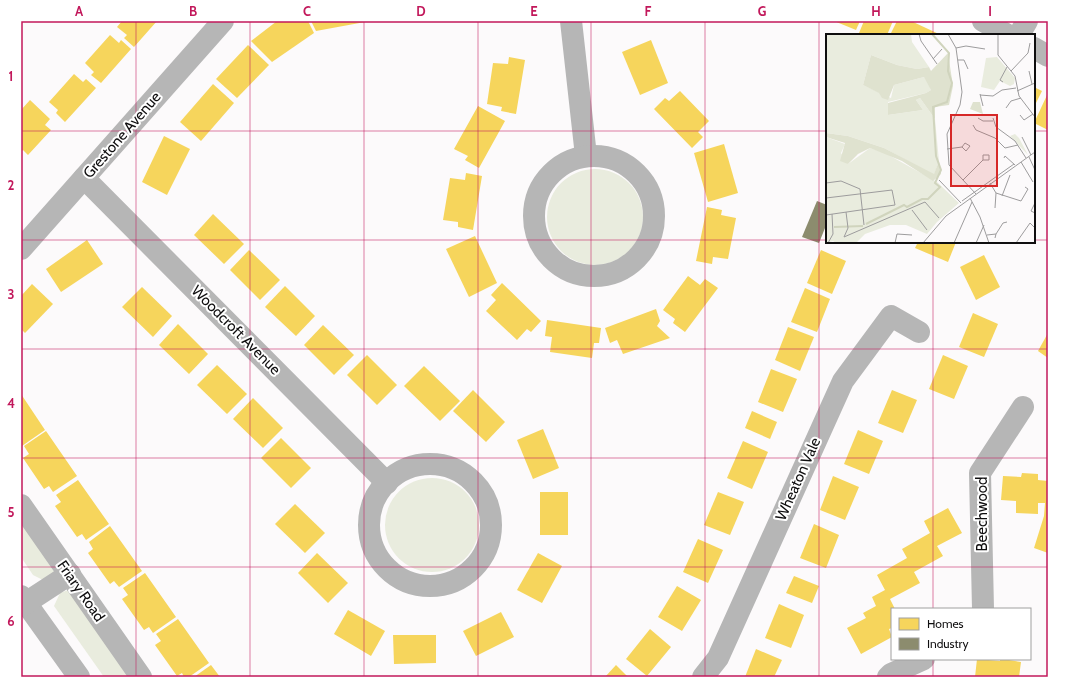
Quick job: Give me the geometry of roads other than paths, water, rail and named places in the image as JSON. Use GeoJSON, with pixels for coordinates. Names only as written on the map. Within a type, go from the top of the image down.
{"type":"FeatureCollection","features":[{"type":"Feature","properties":{"kind":"street","name":"Grestone Avenue"},"geometry":{"type":"LineString","coordinates":[[21,249],[223,21]]}},
{"type":"Feature","properties":{"kind":"street"},"geometry":{"type":"LineString","coordinates":[[571,21],[586,156]]}},
{"type":"Feature","properties":{"kind":"street"},"geometry":{"type":"LineString","coordinates":[[983,21],[1006,34]]}},
{"type":"Feature","properties":{"kind":"street"},"geometry":{"type":"LineString","coordinates":[[1020,34],[1027,21]]}},
{"type":"Feature","properties":{"kind":"street"},"geometry":{"type":"LineString","coordinates":[[1035,49],[1048,56]]}},
{"type":"Feature","properties":{"kind":"street"},"geometry":{"type":"LineString","coordinates":[[586,156],[608,157],[622,163],[634,171],[644,183],[651,196],[654,211],[653,227],[649,241],[641,254],[630,265],[617,272],[603,276],[587,277],[572,273],[559,266],[548,256],[539,243],[534,229],[533,214],[536,199],[542,185],[551,173],[563,164],[586,156]]}},
{"type":"Feature","properties":{"kind":"street","name":"Woodcroft Avenue"},"geometry":{"type":"LineString","coordinates":[[84,178],[387,483]]}},
{"type":"Feature","properties":{"kind":"street","name":"Wheaton Vale"},"geometry":{"type":"LineString","coordinates":[[703,677],[718,658],[843,381],[891,316],[919,332]]}},
{"type":"Feature","properties":{"kind":"street","name":"Beechwood"},"geometry":{"type":"LineString","coordinates":[[984,608],[980,474],[1023,407]]}},
{"type":"Feature","properties":{"kind":"street"},"geometry":{"type":"LineString","coordinates":[[428,464],[457,470],[470,479],[480,490],[488,504],[491,518],[491,534],[487,549],[479,562],[469,573],[455,581],[441,585],[426,586],[411,583],[397,576],[385,566],[376,554],[371,539],[370,524],[372,509],[378,495],[387,483],[399,473],[413,467],[428,464]]}},
{"type":"Feature","properties":{"kind":"street","name":"Friary Road"},"geometry":{"type":"LineString","coordinates":[[21,505],[141,677]]}},
{"type":"Feature","properties":{"kind":"street"},"geometry":{"type":"LineString","coordinates":[[70,574],[23,602],[79,677]]}},
{"type":"Feature","properties":{"kind":"street"},"geometry":{"type":"LineString","coordinates":[[888,677],[891,674],[922,660]]}}]}
